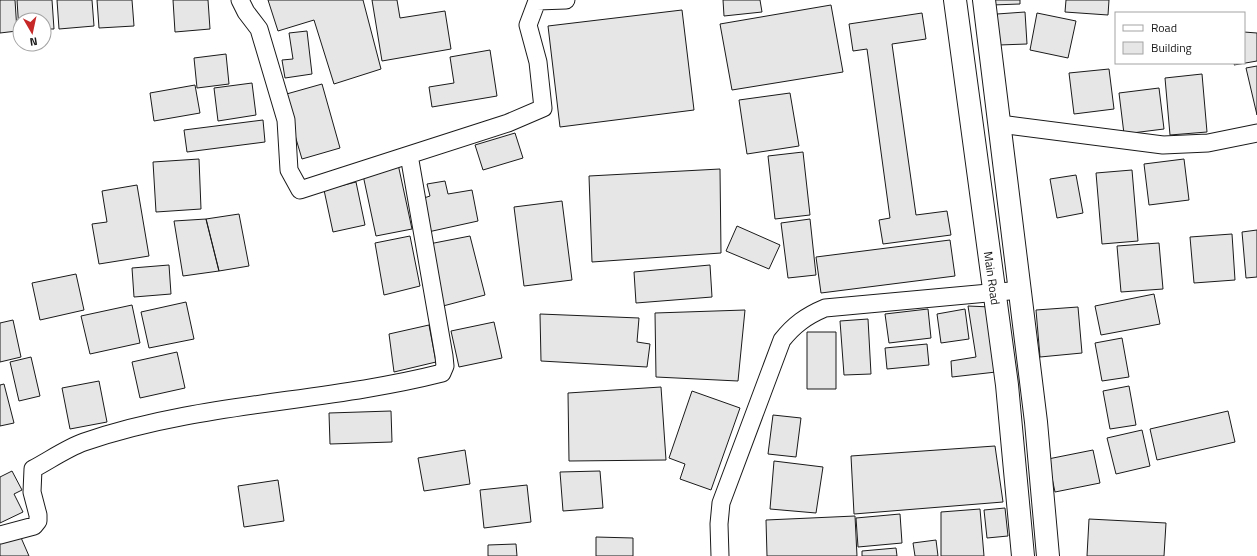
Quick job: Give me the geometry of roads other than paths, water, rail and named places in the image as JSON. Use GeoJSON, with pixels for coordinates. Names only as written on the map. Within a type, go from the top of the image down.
{"type":"FeatureCollection","features":[{"type":"Feature","properties":{"kind":"main road","name":"Main Road"},"geometry":{"type":"LineString","coordinates":[[955,0],[1007,385],[1023,556]]}},
{"type":"Feature","properties":{"kind":"main road"},"geometry":{"type":"LineString","coordinates":[[984,0],[1036,422],[1048,556]]}},
{"type":"Feature","properties":{"kind":"street"},"geometry":{"type":"LineString","coordinates":[[240,0],[246,12],[259,29],[286,120],[289,170],[300,190],[508,123],[543,108],[538,62],[528,25],[537,0],[566,0]]}},
{"type":"Feature","properties":{"kind":"street"},"geometry":{"type":"LineString","coordinates":[[1000,124],[1163,146],[1208,144],[1257,133]]}},
{"type":"Feature","properties":{"kind":"street"},"geometry":{"type":"LineString","coordinates":[[0,535],[34,526],[38,521],[38,515],[32,492],[33,469],[83,442],[188,416],[372,387],[442,373],[445,366],[444,356],[409,154]]}},
{"type":"Feature","properties":{"kind":"street"},"geometry":{"type":"LineString","coordinates":[[720,556],[719,524],[721,503],[782,340],[794,326],[808,315],[824,308],[1020,290]]}}]}
